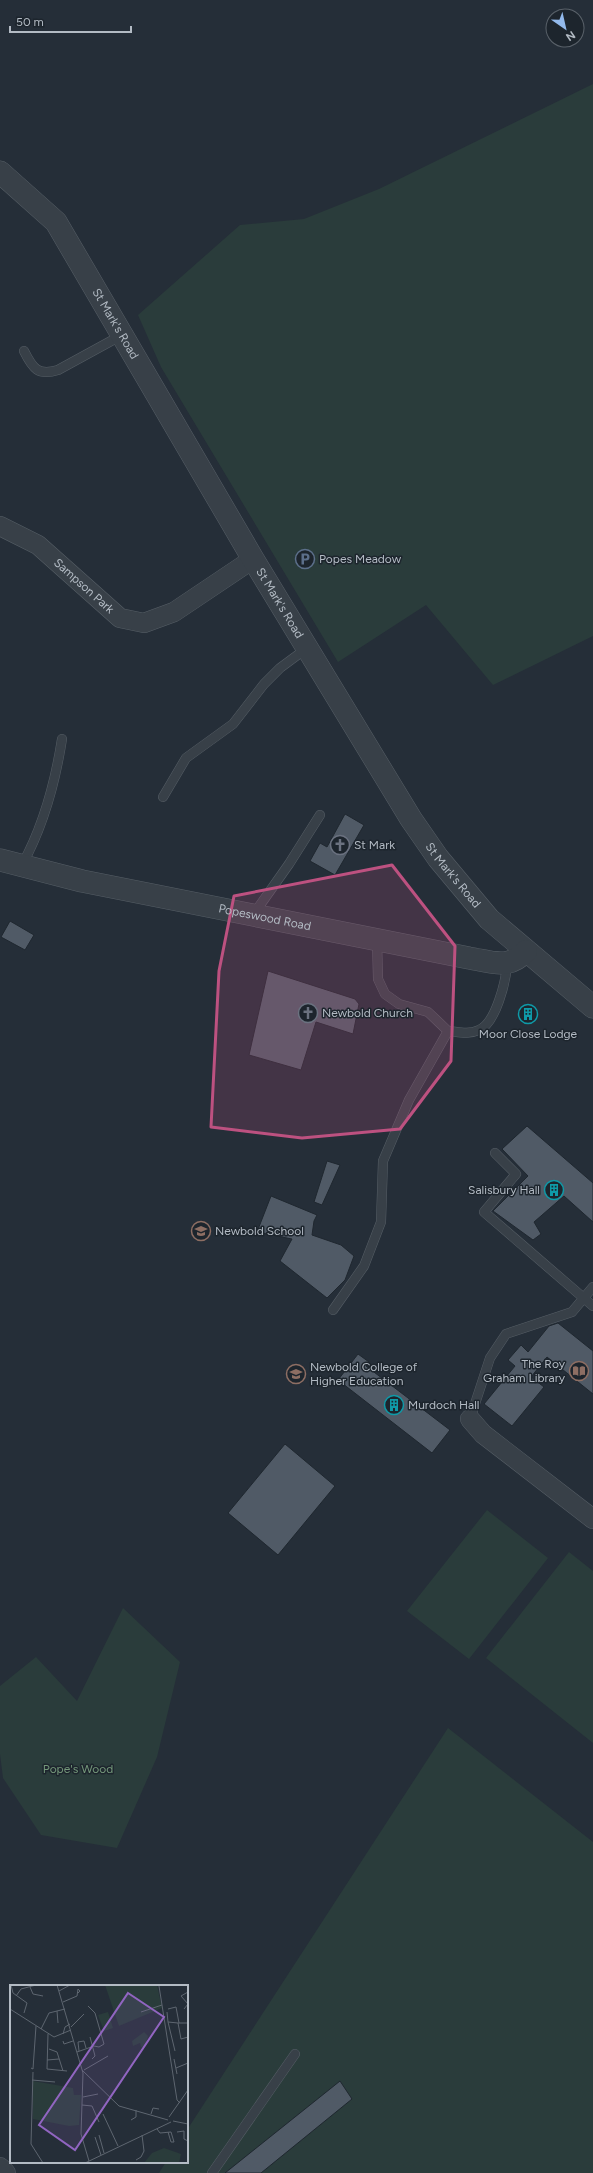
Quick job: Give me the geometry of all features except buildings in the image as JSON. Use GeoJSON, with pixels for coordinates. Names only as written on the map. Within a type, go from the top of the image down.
{"type":"FeatureCollection","features":[{"type":"Feature","properties":{"kind":"street","name":"St Mark's Road"},"geometry":{"type":"LineString","coordinates":[[0,172],[56,222],[253,559],[411,819],[438,858],[489,919],[593,1007]]}},
{"type":"Feature","properties":{"kind":"street","name":"Sampson Park"},"geometry":{"type":"LineString","coordinates":[[0,526],[38,545],[120,618],[144,623],[174,612],[253,559]]}},
{"type":"Feature","properties":{"kind":"street","name":"Popeswood Road"},"geometry":{"type":"LineString","coordinates":[[0,860],[82,881],[469,958],[507,964]]}},
{"type":"Feature","properties":{"kind":"street"},"geometry":{"type":"LineString","coordinates":[[507,964],[518,960],[526,951]]}},
{"type":"Feature","properties":{"kind":"street"},"geometry":{"type":"LineString","coordinates":[[470,1419],[487,1437],[593,1519]]}},
{"type":"Feature","properties":{"kind":"street"},"geometry":{"type":"LineString","coordinates":[[0,2167],[6,2173]]}},
{"type":"Feature","properties":{"kind":"lane"},"geometry":{"type":"LineString","coordinates":[[24,351],[35,369],[49,373],[58,370],[122,335]]}},
{"type":"Feature","properties":{"kind":"lane"},"geometry":{"type":"LineString","coordinates":[[163,797],[186,758],[233,724],[269,678],[307,648]]}},
{"type":"Feature","properties":{"kind":"lane"},"geometry":{"type":"LineString","coordinates":[[22,865],[44,819],[56,780],[62,739]]}},
{"type":"Feature","properties":{"kind":"lane"},"geometry":{"type":"LineString","coordinates":[[252,915],[289,864],[320,815]]}},
{"type":"Feature","properties":{"kind":"lane"},"geometry":{"type":"LineString","coordinates":[[377,940],[378,979],[385,994],[399,1004],[428,1012],[448,1031],[466,1034],[480,1030],[496,1010],[506,978],[507,964]]}},
{"type":"Feature","properties":{"kind":"lane"},"geometry":{"type":"LineString","coordinates":[[333,1310],[364,1266],[381,1222],[383,1161],[409,1100],[448,1031]]}},
{"type":"Feature","properties":{"kind":"lane"},"geometry":{"type":"LineString","coordinates":[[495,1153],[516,1174],[484,1212],[593,1306]]}},
{"type":"Feature","properties":{"kind":"lane"},"geometry":{"type":"LineString","coordinates":[[470,1419],[490,1358],[506,1334],[572,1312],[593,1287]]}},
{"type":"Feature","properties":{"kind":"lane"},"geometry":{"type":"LineString","coordinates":[[212,2173],[295,2054]]}},
{"type":"Feature","properties":{"kind":"highlighted area"},"geometry":{"type":"Polygon","coordinates":[[[392,865],[455,946],[451,1061],[400,1129],[302,1138],[211,1127],[219,971],[234,896],[392,865]]]}},
{"type":"Feature","properties":{"kind":"green space"},"geometry":{"type":"Polygon","coordinates":[[[593,84],[593,636],[493,685],[426,605],[338,662],[161,367],[138,315],[240,225],[304,219],[379,189],[593,84]]]}},
{"type":"Feature","properties":{"kind":"green space"},"geometry":{"type":"Polygon","coordinates":[[[487,1510],[548,1558],[469,1659],[407,1611],[487,1510]]]}},
{"type":"Feature","properties":{"kind":"green space"},"geometry":{"type":"Polygon","coordinates":[[[569,1552],[593,1571],[593,1743],[486,1658],[569,1552]]]}},
{"type":"Feature","properties":{"kind":"green space","name":"Pope's Wood"},"geometry":{"type":"Polygon","coordinates":[[[123,1608],[180,1662],[157,1757],[117,1848],[41,1835],[3,1778],[0,1754],[0,1686],[36,1657],[77,1701],[123,1608]]]}},
{"type":"Feature","properties":{"kind":"green space"},"geometry":{"type":"Polygon","coordinates":[[[448,1728],[593,1842],[593,2173],[159,2173],[165,2163],[188,2163],[188,2128],[448,1728]]]}},
{"type":"Feature","properties":{"kind":"place","name":"Popes Meadow"},"geometry":{"type":"Point","coordinates":[305,559]}},
{"type":"Feature","properties":{"kind":"place","name":"St Mark"},"geometry":{"type":"Point","coordinates":[340,845]}},
{"type":"Feature","properties":{"kind":"place","name":"Newbold Church"},"geometry":{"type":"Point","coordinates":[308,1013]}},
{"type":"Feature","properties":{"kind":"place","name":"Moor Close Lodge"},"geometry":{"type":"Point","coordinates":[528,1014]}},
{"type":"Feature","properties":{"kind":"place","name":"Salisbury Hall"},"geometry":{"type":"Point","coordinates":[554,1190]}},
{"type":"Feature","properties":{"kind":"place","name":"Newbold School"},"geometry":{"type":"Point","coordinates":[201,1231]}},
{"type":"Feature","properties":{"kind":"place","name":"The Roy Graham Library"},"geometry":{"type":"Point","coordinates":[579,1371]}},
{"type":"Feature","properties":{"kind":"place","name":"Newbold College of Higher Education"},"geometry":{"type":"Point","coordinates":[296,1374]}},
{"type":"Feature","properties":{"kind":"place","name":"Murdoch Hall"},"geometry":{"type":"Point","coordinates":[394,1405]}}]}
